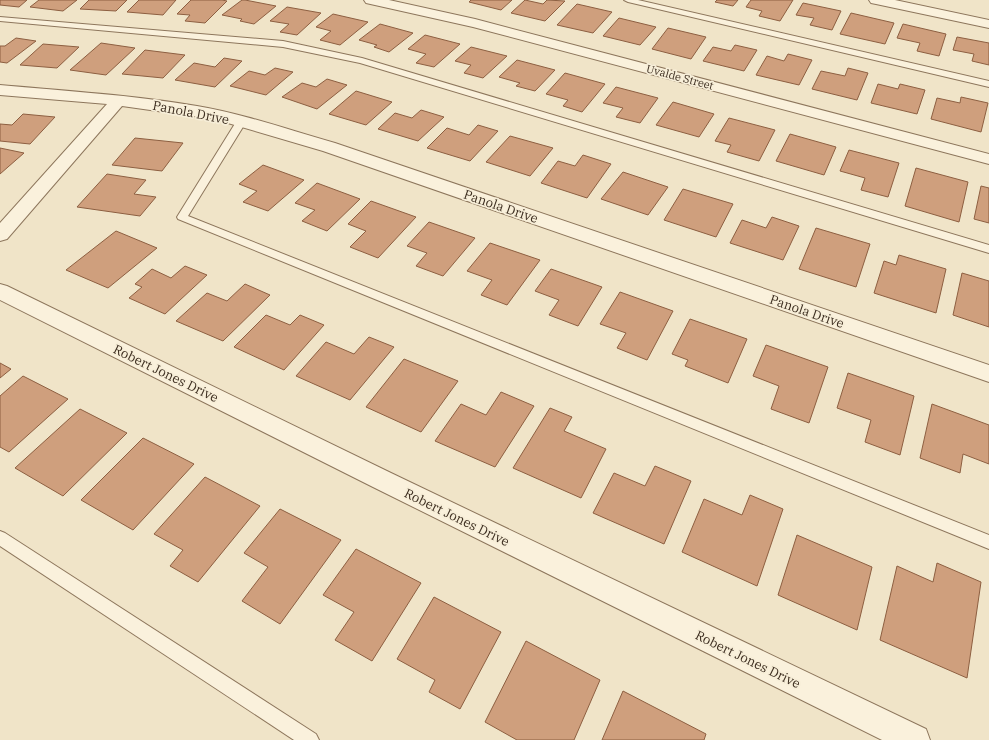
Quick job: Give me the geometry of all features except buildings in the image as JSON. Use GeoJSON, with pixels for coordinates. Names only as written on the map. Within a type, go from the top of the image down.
{"type":"FeatureCollection","features":[{"type":"Feature","properties":{"kind":"street","name":"Uvalde Street"},"geometry":{"type":"LineString","coordinates":[[371,0],[475,23],[989,159]]}},
{"type":"Feature","properties":{"kind":"street"},"geometry":{"type":"LineString","coordinates":[[876,0],[989,24]]}},
{"type":"Feature","properties":{"kind":"street","name":"Panola Drive"},"geometry":{"type":"LineString","coordinates":[[0,90],[119,100],[198,112],[241,122],[329,147],[989,374]]}},
{"type":"Feature","properties":{"kind":"street"},"geometry":{"type":"LineString","coordinates":[[0,235],[119,100]]}},
{"type":"Feature","properties":{"kind":"street","name":"Robert Jones Drive"},"geometry":{"type":"LineString","coordinates":[[0,291],[382,480],[915,740]]}},
{"type":"Feature","properties":{"kind":"lane"},"geometry":{"type":"LineString","coordinates":[[628,0],[989,84]]}},
{"type":"Feature","properties":{"kind":"lane"},"geometry":{"type":"LineString","coordinates":[[0,19],[283,44],[362,61],[989,249]]}},
{"type":"Feature","properties":{"kind":"lane"},"geometry":{"type":"LineString","coordinates":[[241,122],[182,217],[989,542]]}},
{"type":"Feature","properties":{"kind":"lane"},"geometry":{"type":"LineString","coordinates":[[0,538],[310,740]]}}]}
